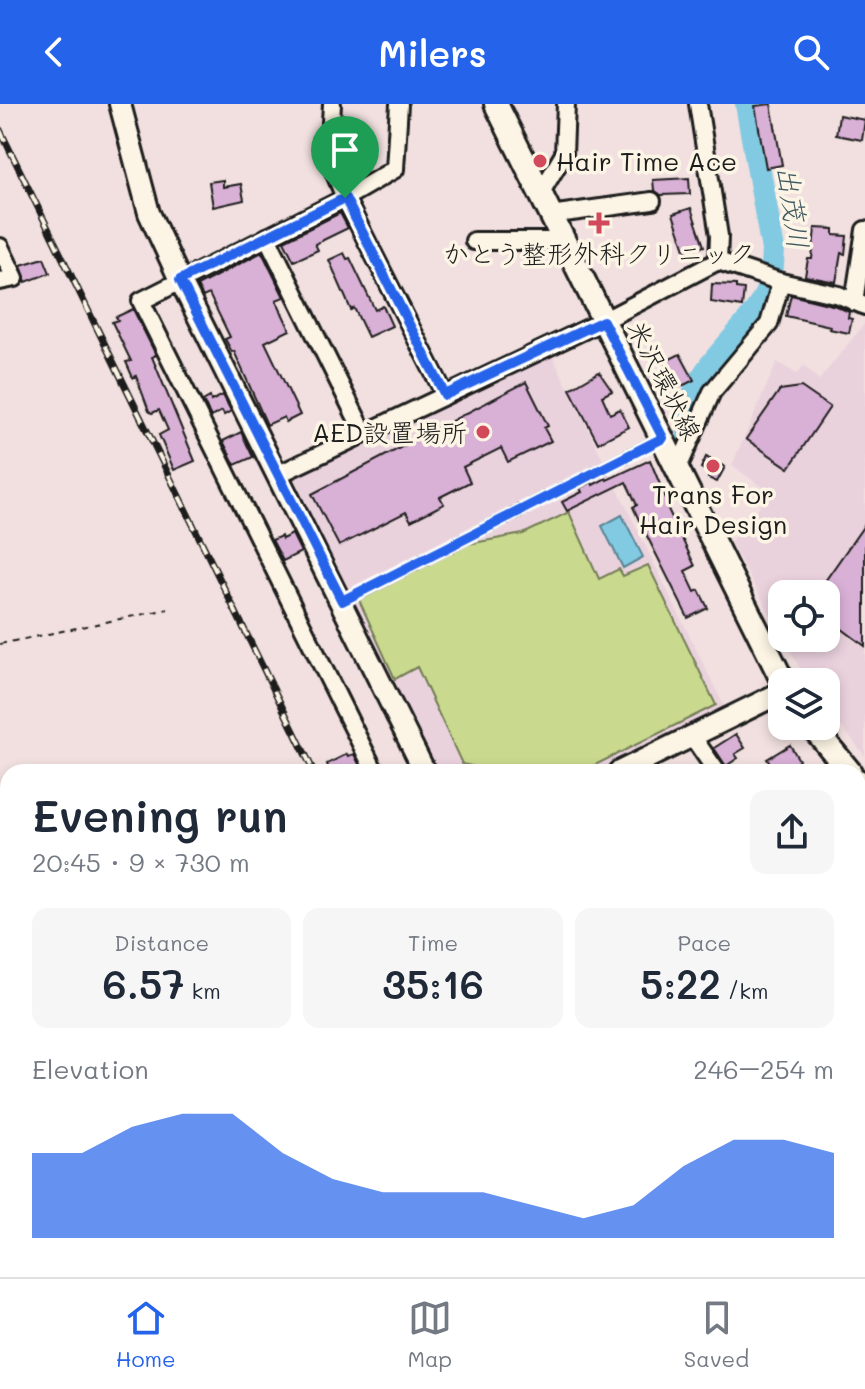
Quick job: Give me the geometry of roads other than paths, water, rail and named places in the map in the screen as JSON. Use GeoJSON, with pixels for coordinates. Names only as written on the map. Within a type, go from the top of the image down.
{"type":"FeatureCollection","features":[{"type":"Feature","properties":{"kind":"main road","name":"米沢環状線"},"geometry":{"type":"LineString","coordinates":[[496,104],[776,668]]}},
{"type":"Feature","properties":{"kind":"main road"},"geometry":{"type":"LineString","coordinates":[[824,740],[843,764]]}},
{"type":"Feature","properties":{"kind":"street"},"geometry":{"type":"LineString","coordinates":[[120,104],[149,213],[421,764]]}},
{"type":"Feature","properties":{"kind":"street"},"geometry":{"type":"LineString","coordinates":[[332,104],[329,159],[345,198],[445,395]]}},
{"type":"Feature","properties":{"kind":"street"},"geometry":{"type":"LineString","coordinates":[[371,764],[141,301],[345,198],[395,169],[399,104]]}},
{"type":"Feature","properties":{"kind":"street"},"geometry":{"type":"LineString","coordinates":[[540,194],[564,154],[566,104]]}},
{"type":"Feature","properties":{"kind":"street"},"geometry":{"type":"LineString","coordinates":[[698,104],[719,236],[718,261]]}},
{"type":"Feature","properties":{"kind":"street"},"geometry":{"type":"LineString","coordinates":[[550,215],[652,201]]}},
{"type":"Feature","properties":{"kind":"street"},"geometry":{"type":"LineString","coordinates":[[279,474],[603,321],[718,261],[781,282],[839,295],[860,304],[865,230]]}},
{"type":"Feature","properties":{"kind":"street"},"geometry":{"type":"LineString","coordinates":[[267,237],[364,433]]}},
{"type":"Feature","properties":{"kind":"street"},"geometry":{"type":"LineString","coordinates":[[474,241],[564,241]]}},
{"type":"Feature","properties":{"kind":"street"},"geometry":{"type":"LineString","coordinates":[[0,247],[15,278],[0,281]]}},
{"type":"Feature","properties":{"kind":"street"},"geometry":{"type":"LineString","coordinates":[[678,468],[712,392],[769,324],[781,282]]}},
{"type":"Feature","properties":{"kind":"street"},"geometry":{"type":"LineString","coordinates":[[635,764],[768,699]]}},
{"type":"Feature","properties":{"kind":"street"},"geometry":{"type":"LineString","coordinates":[[692,736],[711,764]]}},
{"type":"Feature","properties":{"kind":"lane"},"geometry":{"type":"LineString","coordinates":[[342,601],[663,438]]}},
{"type":"Feature","properties":{"kind":"water"},"geometry":{"type":"Polygon","coordinates":[[[622,515],[643,557],[623,568],[602,526],[622,515]]]}},
{"type":"Feature","properties":{"kind":"waterway","name":"出茂川"},"geometry":{"type":"LineString","coordinates":[[688,440],[696,390],[712,364],[751,318],[766,294],[771,278],[773,250],[747,104]]}},
{"type":"Feature","properties":{"kind":"railway"},"geometry":{"type":"LineString","coordinates":[[0,130],[310,764]]}},
{"type":"Feature","properties":{"kind":"place","name":"Hair Time Ace"},"geometry":{"type":"Point","coordinates":[540,161]}},
{"type":"Feature","properties":{"kind":"place","name":"かとう整形外科クリニック"},"geometry":{"type":"Point","coordinates":[599,223]}},
{"type":"Feature","properties":{"kind":"place","name":"AED設置場所"},"geometry":{"type":"Point","coordinates":[483,432]}},
{"type":"Feature","properties":{"kind":"place","name":"Trans For Hair Design"},"geometry":{"type":"Point","coordinates":[713,466]}}]}
